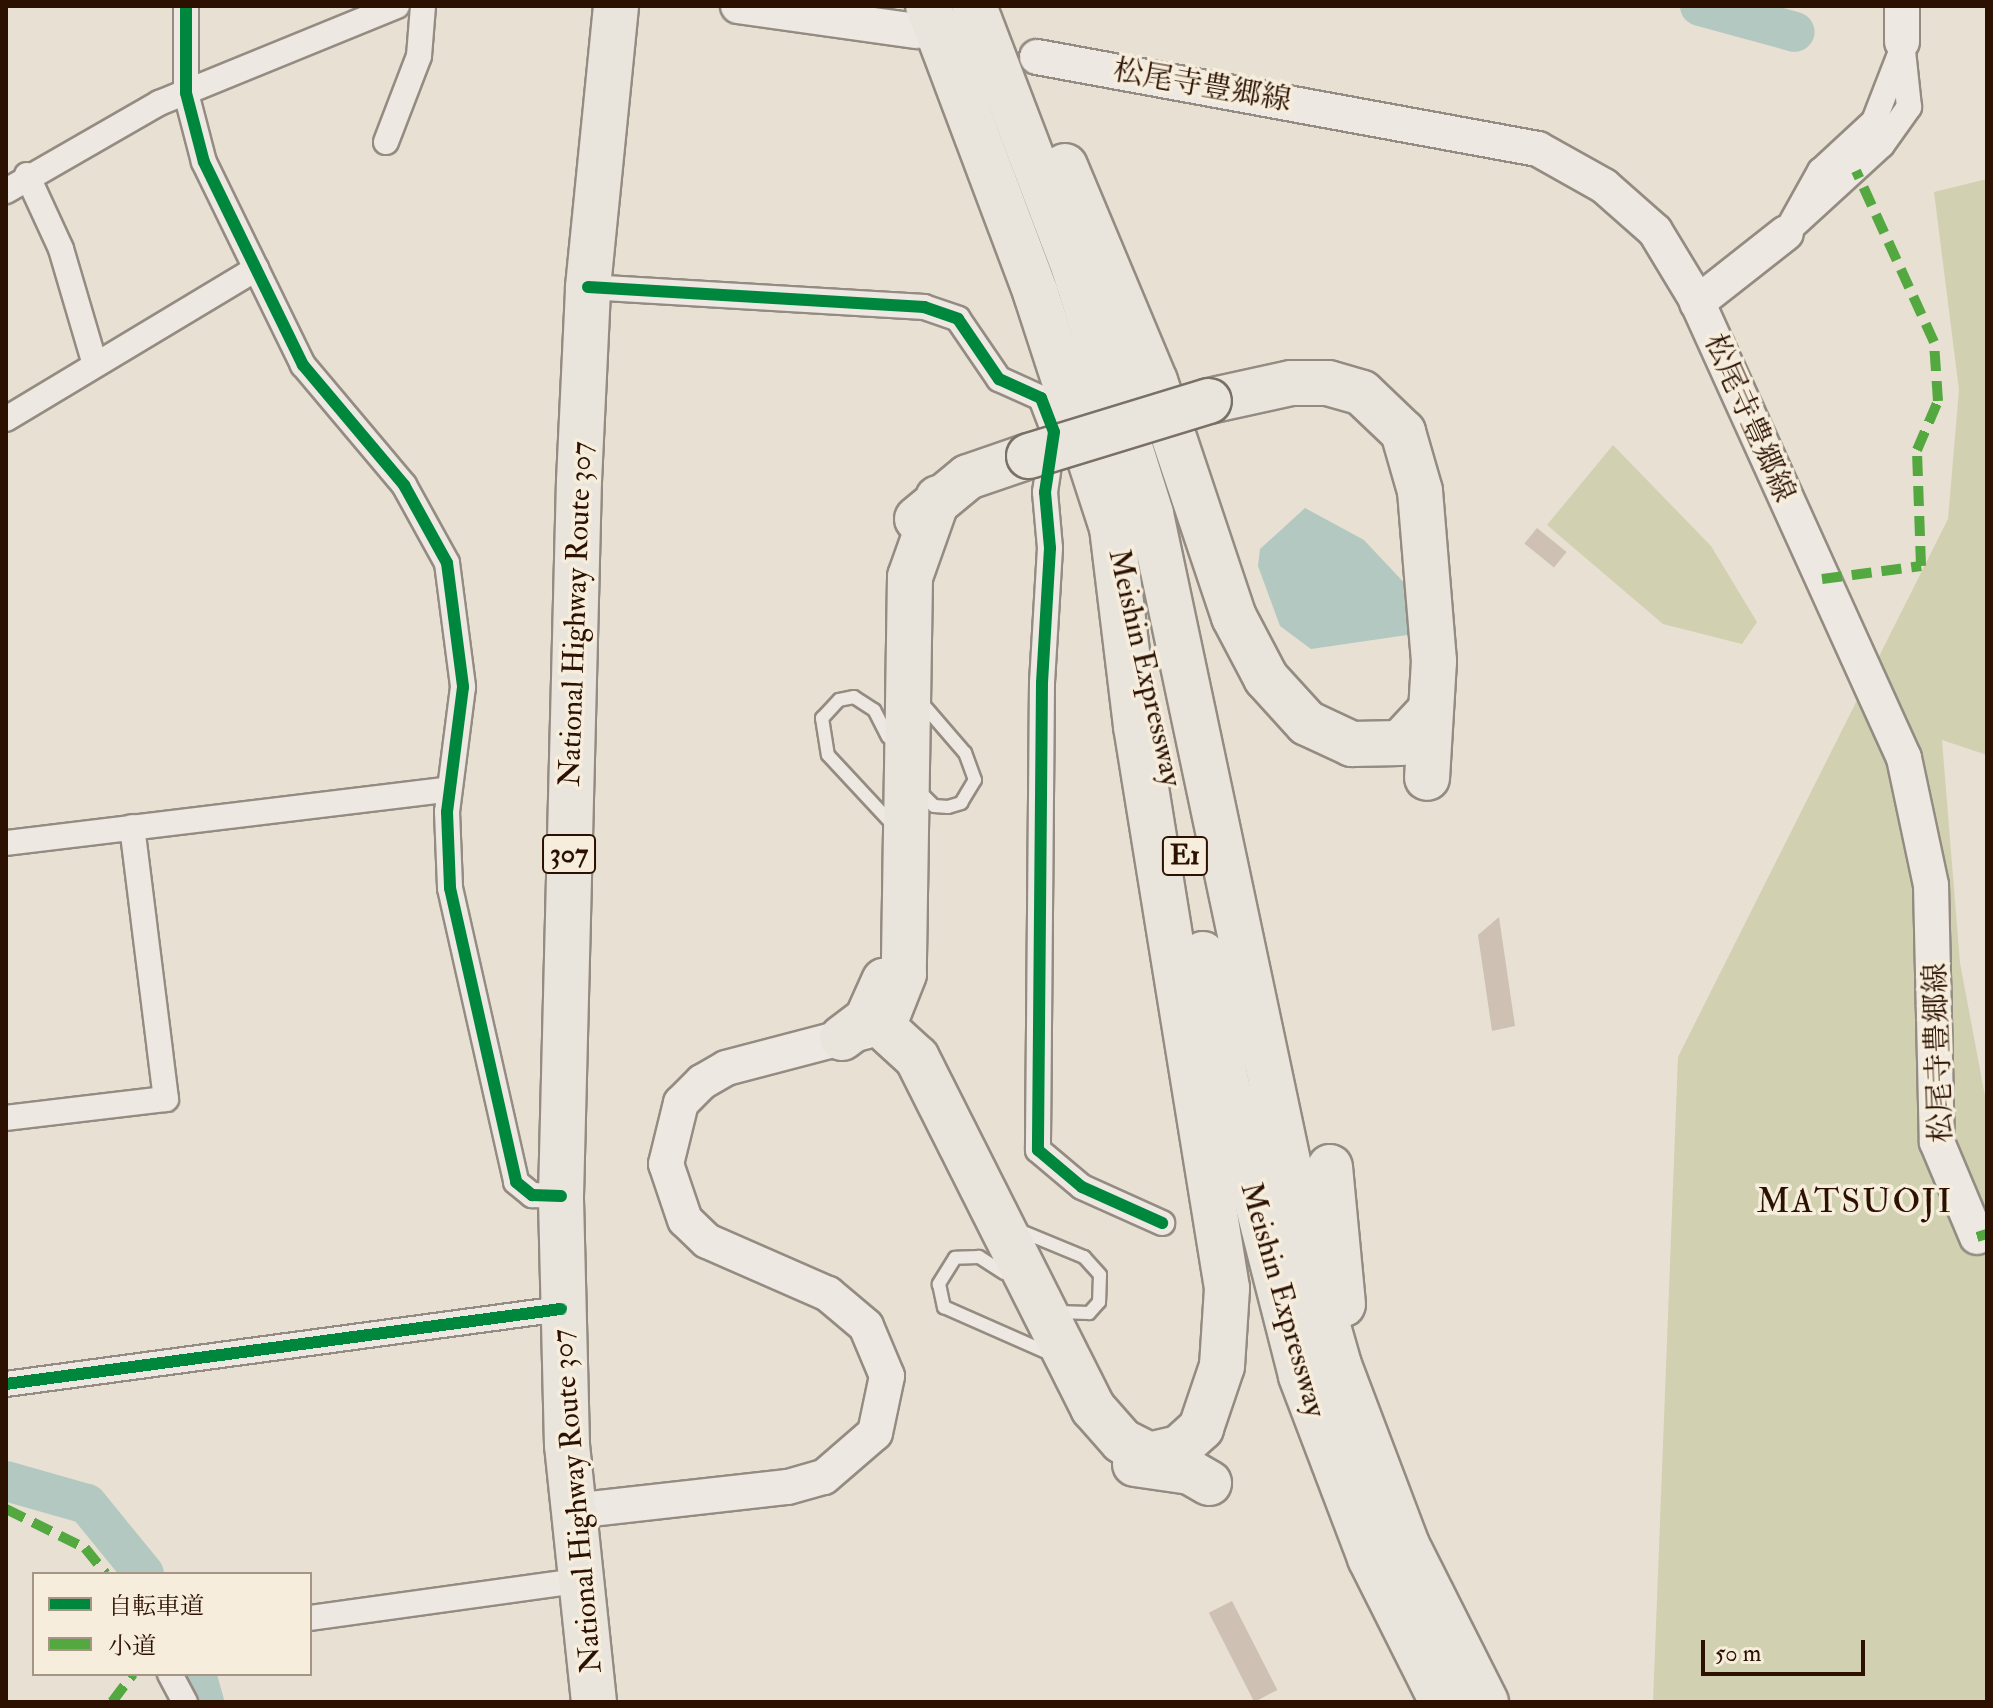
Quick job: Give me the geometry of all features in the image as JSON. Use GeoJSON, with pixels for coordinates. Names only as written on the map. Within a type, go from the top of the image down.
{"type":"FeatureCollection","features":[{"type":"Feature","properties":{"kind":"highway","name":"National Highway Route 307"},"geometry":{"type":"LineString","coordinates":[[594,1702],[578,1581],[573,1511],[561,1309],[561,1196],[588,287],[616,6]]}},
{"type":"Feature","properties":{"kind":"highway","name":"Meishin Expressway"},"geometry":{"type":"LineString","coordinates":[[974,6],[1074,268],[1151,514],[1308,1256],[1367,1445],[1407,1545],[1486,1702]]}},
{"type":"Feature","properties":{"kind":"highway"},"geometry":{"type":"LineString","coordinates":[[995,6],[1138,338],[1249,651],[1297,715],[1352,744],[1400,743],[1428,713]]}},
{"type":"Feature","properties":{"kind":"highway","name":"Meishin Expressway"},"geometry":{"type":"LineString","coordinates":[[922,19],[1111,519],[1269,1265],[1328,1457],[1442,1702]]}},
{"type":"Feature","properties":{"kind":"highway"},"geometry":{"type":"LineString","coordinates":[[1111,519],[1228,1327],[1201,1428],[1163,1454],[1122,1441],[1055,1356],[1004,1273],[988,1220],[917,1058],[862,1033],[904,974],[896,828],[898,676],[913,551],[938,498],[968,477],[1209,401],[1291,383],[1328,383],[1362,393],[1403,432],[1420,491],[1434,661],[1428,713],[1427,778]]}},
{"type":"Feature","properties":{"kind":"highway"},"geometry":{"type":"LineString","coordinates":[[1330,1167],[1367,1445]]}},
{"type":"Feature","properties":{"kind":"highway"},"geometry":{"type":"LineString","coordinates":[[988,1220],[1038,1300],[1074,1414],[1098,1444],[1134,1464],[1190,1472],[1209,1483]]}},
{"type":"Feature","properties":{"kind":"main road"},"geometry":{"type":"LineString","coordinates":[[738,6],[922,19]]}},
{"type":"Feature","properties":{"kind":"main road"},"geometry":{"type":"LineString","coordinates":[[1902,6],[1902,42]]}},
{"type":"Feature","properties":{"kind":"main road","name":"松尾寺豊郷線"},"geometry":{"type":"LineString","coordinates":[[1037,57],[1538,149],[1604,186],[1655,231],[1697,303],[1904,758],[1931,885],[1937,1142],[1982,1244]]}},
{"type":"Feature","properties":{"kind":"main road"},"geometry":{"type":"LineString","coordinates":[[1697,303],[1786,233]]}},
{"type":"Feature","properties":{"kind":"main road"},"geometry":{"type":"LineString","coordinates":[[573,1511],[788,1487],[824,1477],[875,1433],[887,1376],[866,1326],[828,1294],[707,1241],[685,1220],[666,1164],[681,1103],[702,1082],[726,1068],[862,1033]]}},
{"type":"Feature","properties":{"kind":"street"},"geometry":{"type":"LineString","coordinates":[[186,6],[186,93],[204,162],[303,365],[411,495],[447,563],[462,662],[449,789],[450,888],[509,1163],[516,1182],[532,1195],[561,1196]]}},
{"type":"Feature","properties":{"kind":"street"},"geometry":{"type":"LineString","coordinates":[[6,191],[27,175],[186,93],[397,6]]}},
{"type":"Feature","properties":{"kind":"street"},"geometry":{"type":"LineString","coordinates":[[386,142],[419,56],[423,6]]}},
{"type":"Feature","properties":{"kind":"street"},"geometry":{"type":"LineString","coordinates":[[1786,233],[1820,171],[1874,121],[1890,92],[1902,42]]}},
{"type":"Feature","properties":{"kind":"street"},"geometry":{"type":"LineString","coordinates":[[27,175],[61,249],[94,361]]}},
{"type":"Feature","properties":{"kind":"street"},"geometry":{"type":"LineString","coordinates":[[6,419],[94,361],[256,269]]}},
{"type":"Feature","properties":{"kind":"street"},"geometry":{"type":"LineString","coordinates":[[588,287],[924,307],[958,319],[999,379],[1041,398],[1054,432],[1045,492],[1050,548],[1038,1150],[1082,1187],[1162,1223]]}},
{"type":"Feature","properties":{"kind":"street"},"geometry":{"type":"LineString","coordinates":[[6,843],[449,789]]}},
{"type":"Feature","properties":{"kind":"street"},"geometry":{"type":"LineString","coordinates":[[6,1118],[166,1099],[132,827]]}},
{"type":"Feature","properties":{"kind":"street"},"geometry":{"type":"LineString","coordinates":[[6,1384],[561,1309]]}},
{"type":"Feature","properties":{"kind":"street"},"geometry":{"type":"LineString","coordinates":[[312,1618],[578,1581]]}},
{"type":"Feature","properties":{"kind":"street"},"geometry":{"type":"LineString","coordinates":[[171,1676],[185,1702]]}},
{"type":"Feature","properties":{"kind":"lane"},"geometry":{"type":"LineString","coordinates":[[896,828],[828,755],[822,718],[839,700],[854,697],[874,710],[897,755],[934,806],[961,803],[975,780],[965,753],[898,676]]}},
{"type":"Feature","properties":{"kind":"lane"},"geometry":{"type":"LineString","coordinates":[[988,1220],[1084,1257],[1100,1275],[1099,1302],[1078,1317],[1038,1300]]}},
{"type":"Feature","properties":{"kind":"lane"},"geometry":{"type":"LineString","coordinates":[[1004,1273],[979,1257],[955,1258],[939,1284],[944,1307],[1055,1356]]}},
{"type":"Feature","properties":{"kind":"green space"},"geometry":{"type":"Polygon","coordinates":[[[1987,179],[1987,755],[1942,740],[1960,963],[1987,1107],[1987,1702],[1653,1702],[1678,1057],[1948,519],[1959,390],[1934,192],[1987,179]]]}},
{"type":"Feature","properties":{"kind":"green space"},"geometry":{"type":"Polygon","coordinates":[[[1613,445],[1711,546],[1757,622],[1742,644],[1663,624],[1547,525],[1613,445]]]}},
{"type":"Feature","properties":{"kind":"water"},"geometry":{"type":"Polygon","coordinates":[[[1305,508],[1364,540],[1410,589],[1414,634],[1311,649],[1280,626],[1258,566],[1260,549],[1305,508]]]}},
{"type":"Feature","properties":{"kind":"building"},"geometry":{"type":"Polygon","coordinates":[[[1537,528],[1567,552],[1554,567],[1524,544],[1537,528]]]}},
{"type":"Feature","properties":{"kind":"building"},"geometry":{"type":"Polygon","coordinates":[[[1499,917],[1515,1026],[1492,1031],[1478,935],[1499,917]]]}},
{"type":"Feature","properties":{"kind":"building"},"geometry":{"type":"Polygon","coordinates":[[[1232,1601],[1277,1690],[1254,1702],[1209,1613],[1232,1601]]]}},
{"type":"Feature","properties":{"kind":"waterway"},"geometry":{"type":"LineString","coordinates":[[1700,6],[1795,32]]}},
{"type":"Feature","properties":{"kind":"waterway"},"geometry":{"type":"LineString","coordinates":[[6,1481],[87,1504],[142,1572]]}},
{"type":"Feature","properties":{"kind":"waterway"},"geometry":{"type":"LineString","coordinates":[[197,1676],[204,1702]]}},
{"type":"Feature","properties":{"kind":"marked path"},"geometry":{"type":"LineString","coordinates":[[1822,579],[1921,566],[1917,450],[1938,401],[1934,342],[1856,171]]}},
{"type":"Feature","properties":{"kind":"marked path"},"geometry":{"type":"LineString","coordinates":[[1977,1237],[1987,1234]]}},
{"type":"Feature","properties":{"kind":"marked path"},"geometry":{"type":"LineString","coordinates":[[6,1509],[85,1548],[104,1572]]}},
{"type":"Feature","properties":{"kind":"marked path"},"geometry":{"type":"LineString","coordinates":[[112,1702],[132,1676]]}},
{"type":"Feature","properties":{"kind":"cycle path"},"geometry":{"type":"LineString","coordinates":[[186,6],[186,93],[204,162],[303,365],[404,485],[447,563],[463,687],[447,812],[450,888],[516,1182],[532,1195],[561,1196]]}},
{"type":"Feature","properties":{"kind":"cycle path"},"geometry":{"type":"LineString","coordinates":[[588,287],[924,307],[958,319],[999,379],[1041,398],[1054,432],[1045,492],[1050,548],[1042,683],[1038,1150],[1082,1187],[1162,1223]]}},
{"type":"Feature","properties":{"kind":"cycle path"},"geometry":{"type":"LineString","coordinates":[[6,1384],[561,1309]]}},
{"type":"Feature","properties":{"kind":"district","name":"MATSUOJI"},"geometry":{"type":"Point","coordinates":[1855,1202]}}]}
